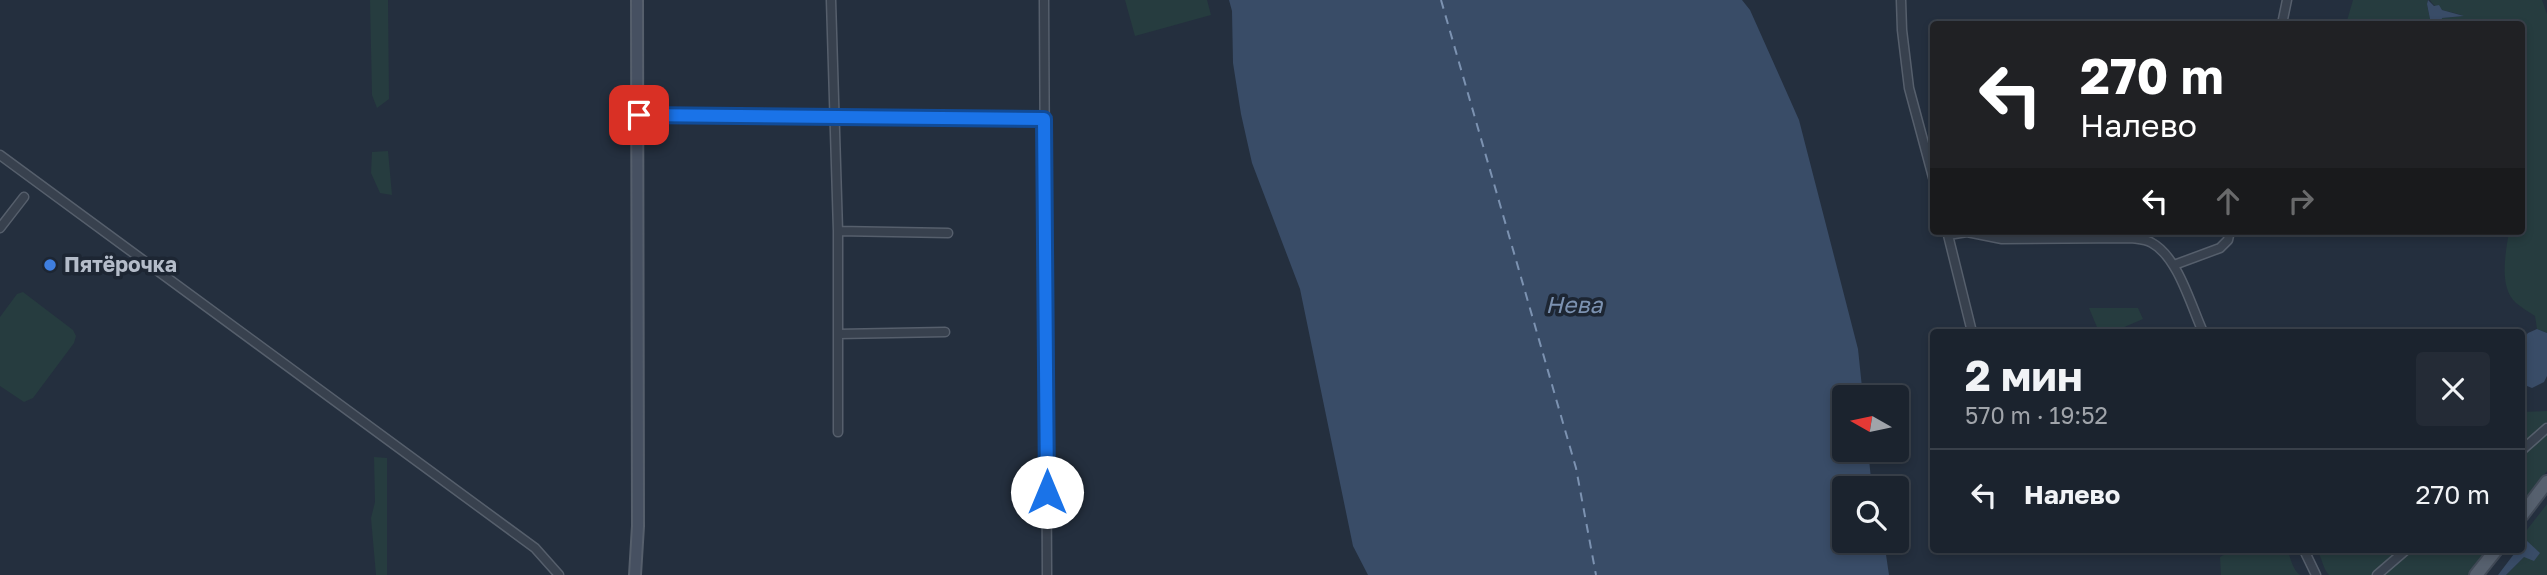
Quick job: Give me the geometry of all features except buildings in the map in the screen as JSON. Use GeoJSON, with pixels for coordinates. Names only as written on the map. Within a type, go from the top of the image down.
{"type":"FeatureCollection","features":[{"type":"Feature","properties":{"kind":"main road"},"geometry":{"type":"LineString","coordinates":[[635,575],[638,526],[637,0]]}},
{"type":"Feature","properties":{"kind":"main road"},"geometry":{"type":"LineString","coordinates":[[2525,511],[2547,482]]}},
{"type":"Feature","properties":{"kind":"main road"},"geometry":{"type":"LineString","coordinates":[[2476,575],[2494,553]]}},
{"type":"Feature","properties":{"kind":"street"},"geometry":{"type":"LineString","coordinates":[[831,0],[838,231],[838,432]]}},
{"type":"Feature","properties":{"kind":"street"},"geometry":{"type":"LineString","coordinates":[[1044,0],[1047,575]]}},
{"type":"Feature","properties":{"kind":"street"},"geometry":{"type":"LineString","coordinates":[[1901,0],[1909,88],[1930,166]]}},
{"type":"Feature","properties":{"kind":"street"},"geometry":{"type":"LineString","coordinates":[[2282,21],[2287,0]]}},
{"type":"Feature","properties":{"kind":"street"},"geometry":{"type":"LineString","coordinates":[[639,115],[1044,119]]}},
{"type":"Feature","properties":{"kind":"street"},"geometry":{"type":"LineString","coordinates":[[0,155],[535,548],[559,575]]}},
{"type":"Feature","properties":{"kind":"street"},"geometry":{"type":"LineString","coordinates":[[0,228],[24,197]]}},
{"type":"Feature","properties":{"kind":"street"},"geometry":{"type":"LineString","coordinates":[[838,231],[948,233]]}},
{"type":"Feature","properties":{"kind":"street"},"geometry":{"type":"LineString","coordinates":[[1948,235],[1971,329]]}},
{"type":"Feature","properties":{"kind":"street"},"geometry":{"type":"LineString","coordinates":[[1981,235],[2002,239],[2131,238],[2150,241],[2163,251],[2174,265],[2202,329]]}},
{"type":"Feature","properties":{"kind":"street"},"geometry":{"type":"LineString","coordinates":[[2174,265],[2220,248],[2229,235]]}},
{"type":"Feature","properties":{"kind":"street"},"geometry":{"type":"LineString","coordinates":[[838,334],[945,332]]}},
{"type":"Feature","properties":{"kind":"street"},"geometry":{"type":"LineString","coordinates":[[2525,447],[2547,428]]}},
{"type":"Feature","properties":{"kind":"street"},"geometry":{"type":"LineString","coordinates":[[2305,553],[2316,575]]}},
{"type":"Feature","properties":{"kind":"street"},"geometry":{"type":"LineString","coordinates":[[2376,575],[2402,553]]}},
{"type":"Feature","properties":{"kind":"green space"},"geometry":{"type":"Polygon","coordinates":[[[370,0],[388,0],[389,99],[377,108],[372,95],[370,0]]]}},
{"type":"Feature","properties":{"kind":"green space"},"geometry":{"type":"Polygon","coordinates":[[[1125,0],[1207,0],[1211,15],[1135,36],[1125,0]]]}},
{"type":"Feature","properties":{"kind":"green space"},"geometry":{"type":"Polygon","coordinates":[[[2353,0],[2428,0],[2430,21],[2347,21],[2353,0]]]}},
{"type":"Feature","properties":{"kind":"green space"},"geometry":{"type":"Polygon","coordinates":[[[2430,0],[2542,0],[2547,14],[2547,333],[2537,329],[2535,316],[2510,296],[2505,279],[2508,235],[2525,235],[2525,21],[2442,21],[2442,18],[2463,16],[2433,4],[2430,0]]]}},
{"type":"Feature","properties":{"kind":"green space"},"geometry":{"type":"Polygon","coordinates":[[[388,151],[392,195],[380,193],[371,173],[372,152],[388,151]]]}},
{"type":"Feature","properties":{"kind":"green space"},"geometry":{"type":"Polygon","coordinates":[[[23,292],[73,330],[76,336],[74,343],[33,398],[24,402],[0,386],[0,317],[17,294],[23,292]]]}},
{"type":"Feature","properties":{"kind":"green space"},"geometry":{"type":"Polygon","coordinates":[[[2089,308],[2138,308],[2143,319],[2121,329],[2098,329],[2089,308]]]}},
{"type":"Feature","properties":{"kind":"green space"},"geometry":{"type":"Polygon","coordinates":[[[2547,411],[2547,422],[2525,442],[2525,412],[2547,411]]]}},
{"type":"Feature","properties":{"kind":"green space"},"geometry":{"type":"Polygon","coordinates":[[[2547,431],[2547,471],[2525,500],[2525,450],[2547,431]]]}},
{"type":"Feature","properties":{"kind":"green space"},"geometry":{"type":"Polygon","coordinates":[[[374,457],[387,458],[387,575],[376,575],[371,518],[375,502],[374,457]]]}},
{"type":"Feature","properties":{"kind":"green space"},"geometry":{"type":"Polygon","coordinates":[[[2547,504],[2547,575],[2506,575],[2524,557],[2527,541],[2525,542],[2525,532],[2547,504]]]}},
{"type":"Feature","properties":{"kind":"green space"},"geometry":{"type":"Polygon","coordinates":[[[2227,553],[2288,553],[2293,567],[2300,575],[2221,575],[2220,557],[2227,553]]]}},
{"type":"Feature","properties":{"kind":"green space"},"geometry":{"type":"Polygon","coordinates":[[[2318,553],[2398,553],[2372,575],[2329,575],[2318,553]]]}},
{"type":"Feature","properties":{"kind":"green space"},"geometry":{"type":"Polygon","coordinates":[[[2408,553],[2485,553],[2468,575],[2382,575],[2408,553]]]}},
{"type":"Feature","properties":{"kind":"water","name":"Нева"},"geometry":{"type":"Polygon","coordinates":[[[1229,0],[1742,0],[1750,10],[1799,120],[1858,349],[1862,385],[1832,385],[1832,462],[1869,462],[1871,476],[1832,476],[1832,553],[1886,553],[1889,575],[1368,575],[1353,546],[1300,289],[1252,163],[1233,63],[1232,11],[1229,0]]]}},
{"type":"Feature","properties":{"kind":"water"},"geometry":{"type":"Polygon","coordinates":[[[2428,0],[2434,6],[2439,5],[2442,10],[2464,16],[2430,21],[2428,0]]]}},
{"type":"Feature","properties":{"kind":"water"},"geometry":{"type":"Polygon","coordinates":[[[2537,329],[2547,333],[2547,376],[2544,382],[2532,388],[2525,385],[2525,336],[2537,329]]]}},
{"type":"Feature","properties":{"kind":"water"},"geometry":{"type":"Polygon","coordinates":[[[2525,541],[2540,553],[2534,561],[2524,557],[2506,575],[2498,575],[2515,553],[2525,553],[2525,541]]]}},
{"type":"Feature","properties":{"kind":"ferry route"},"geometry":{"type":"LineString","coordinates":[[1441,0],[1576,468],[1596,575]]}},
{"type":"Feature","properties":{"kind":"place","name":"Пятёрочка"},"geometry":{"type":"Point","coordinates":[50,265]}},
{"type":"Feature","properties":{"kind":"route"},"geometry":{"type":"LineString","coordinates":[[639,115],[1044,119],[1047,492]]}}]}
